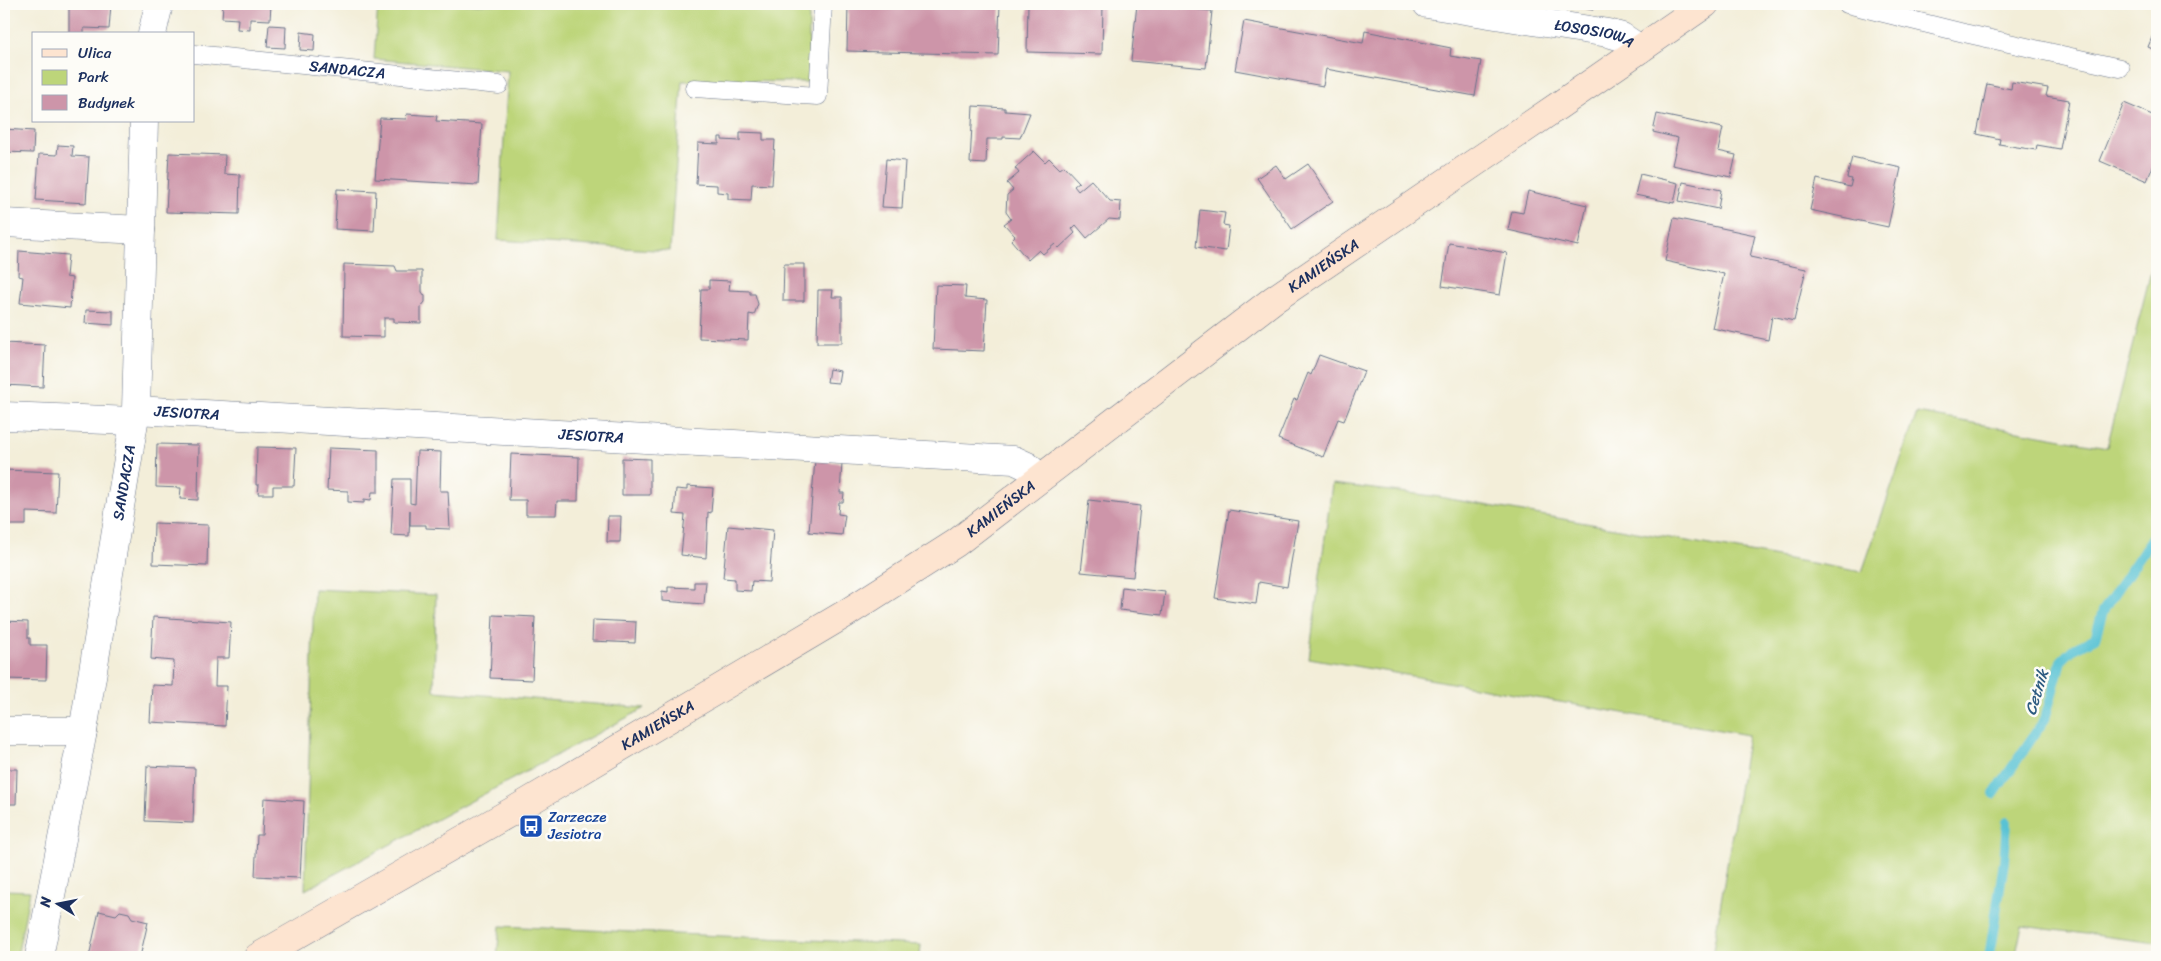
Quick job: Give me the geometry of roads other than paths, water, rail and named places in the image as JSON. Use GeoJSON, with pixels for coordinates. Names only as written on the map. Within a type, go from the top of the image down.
{"type":"FeatureCollection","features":[{"type":"Feature","properties":{"kind":"street"},"geometry":{"type":"LineString","coordinates":[[152,32],[159,4]]}},
{"type":"Feature","properties":{"kind":"street","name":"ŁOSOSIOWA"},"geometry":{"type":"LineString","coordinates":[[1427,4],[1608,33],[1622,37],[1640,48]]}},
{"type":"Feature","properties":{"kind":"street","name":"KAMIEŃSKA"},"geometry":{"type":"LineString","coordinates":[[258,957],[518,808],[845,614],[956,544],[1273,300],[1705,4]]}},
{"type":"Feature","properties":{"kind":"street","name":"SANDACZA"},"geometry":{"type":"LineString","coordinates":[[39,957],[83,732],[134,415],[144,122]]}},
{"type":"Feature","properties":{"kind":"street"},"geometry":{"type":"LineString","coordinates":[[4,223],[141,230]]}},
{"type":"Feature","properties":{"kind":"street","name":"JESIOTRA"},"geometry":{"type":"LineString","coordinates":[[4,416],[134,415],[1014,460],[1027,466],[1040,478]]}},
{"type":"Feature","properties":{"kind":"street"},"geometry":{"type":"LineString","coordinates":[[4,731],[83,732]]}},
{"type":"Feature","properties":{"kind":"lane"},"geometry":{"type":"LineString","coordinates":[[694,88],[818,96],[823,4]]}},
{"type":"Feature","properties":{"kind":"lane"},"geometry":{"type":"LineString","coordinates":[[1848,4],[1964,33],[2120,68]]}},
{"type":"Feature","properties":{"kind":"lane","name":"SANDACZA"},"geometry":{"type":"LineString","coordinates":[[195,54],[500,85]]}},
{"type":"Feature","properties":{"kind":"waterway","name":"Cetnik"},"geometry":{"type":"LineString","coordinates":[[1994,794],[2045,719],[2061,661],[2072,650],[2095,638],[2103,611],[2157,531]]}},
{"type":"Feature","properties":{"kind":"waterway","name":"Cetnik"},"geometry":{"type":"LineString","coordinates":[[1989,957],[2004,862],[2007,822]]}},
{"type":"Feature","properties":{"kind":"place","name":"Zarzecze Jesiotra"},"geometry":{"type":"Point","coordinates":[531,826]}}]}
